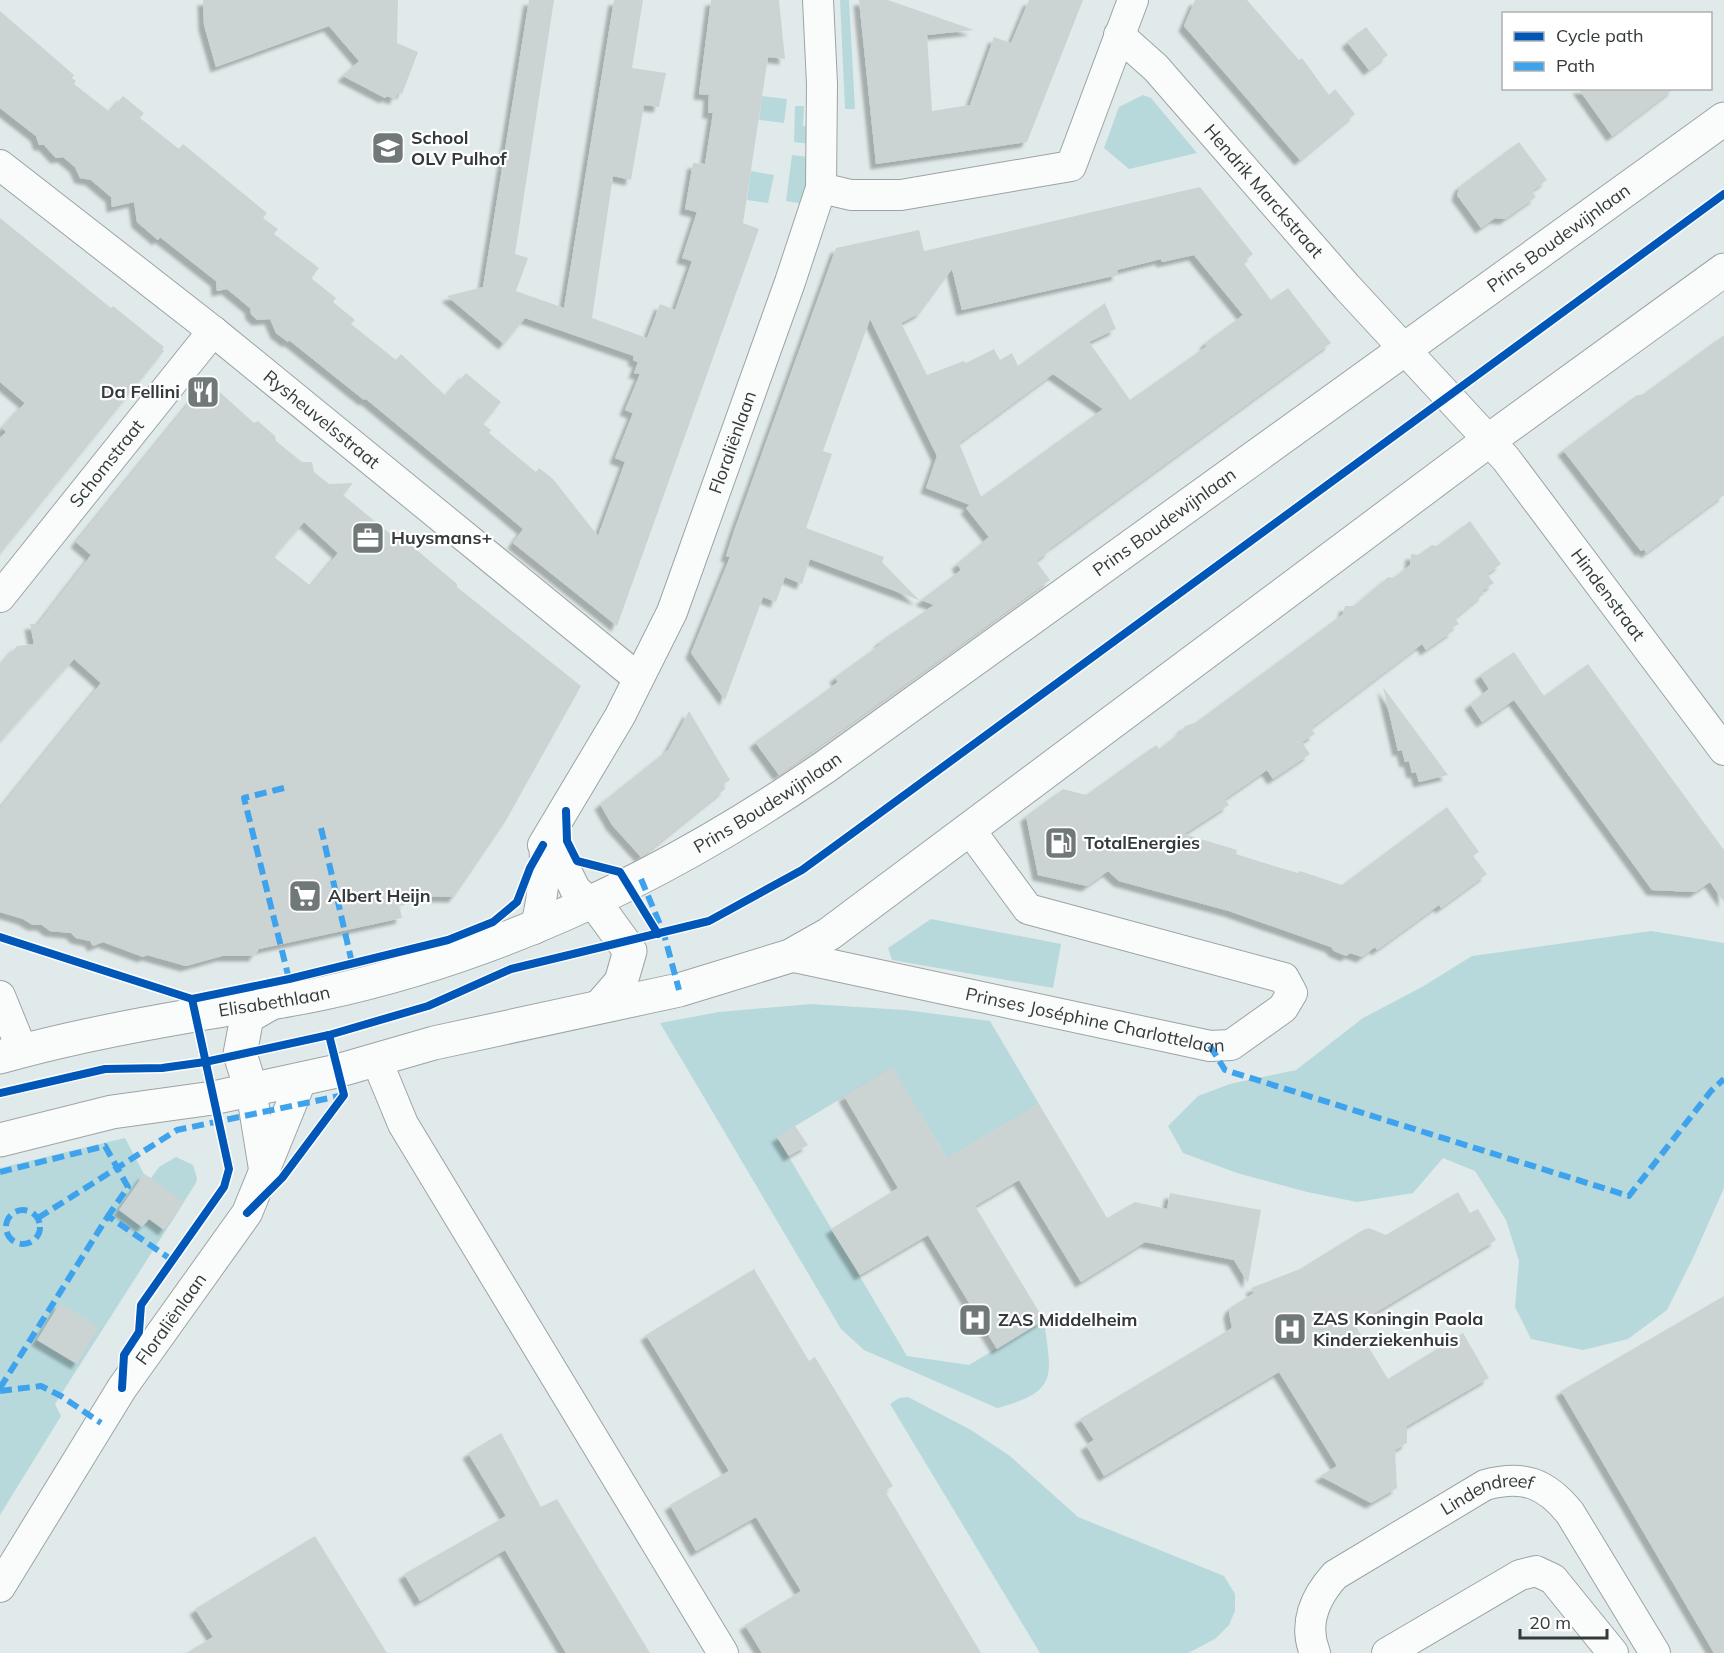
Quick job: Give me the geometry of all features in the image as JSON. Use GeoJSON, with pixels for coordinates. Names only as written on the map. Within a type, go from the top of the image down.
{"type":"FeatureCollection","features":[{"type":"Feature","properties":{"kind":"main road","name":"Prins Boudewijnlaan"},"geometry":{"type":"LineString","coordinates":[[476,950],[534,929],[641,879],[756,814],[1724,119]]}},
{"type":"Feature","properties":{"kind":"main road"},"geometry":{"type":"LineString","coordinates":[[0,1140],[112,1112],[213,1098],[377,1061],[434,1043],[601,1005],[679,990],[790,956],[829,934],[1488,441],[1724,270]]}},
{"type":"Feature","properties":{"kind":"main road"},"geometry":{"type":"LineString","coordinates":[[590,903],[602,911],[630,951],[621,982],[601,1005]]}},
{"type":"Feature","properties":{"kind":"main road","name":"Elisabethlaan"},"geometry":{"type":"LineString","coordinates":[[11,1053],[195,1015],[268,1005],[409,972],[476,950]]}},
{"type":"Feature","properties":{"kind":"main road"},"geometry":{"type":"LineString","coordinates":[[251,1089],[240,1054],[247,1017],[268,1005]]}},
{"type":"Feature","properties":{"kind":"street","name":"Floraliënlaan"},"geometry":{"type":"LineString","coordinates":[[534,929],[541,914],[543,875],[547,853],[543,845],[621,716],[672,612],[746,409],[821,188],[822,84],[818,0]]}},
{"type":"Feature","properties":{"kind":"street"},"geometry":{"type":"LineString","coordinates":[[821,188],[851,195],[884,197],[1071,166],[1133,0]]}},
{"type":"Feature","properties":{"kind":"street","name":"Hendrik Marckstraat"},"geometry":{"type":"LineString","coordinates":[[1119,35],[1156,68],[1404,350],[1488,441]]}},
{"type":"Feature","properties":{"kind":"street","name":"Rysheuvelsstraat"},"geometry":{"type":"LineString","coordinates":[[0,165],[213,331],[638,678]]}},
{"type":"Feature","properties":{"kind":"street","name":"Schomstraat"},"geometry":{"type":"LineString","coordinates":[[0,596],[213,331]]}},
{"type":"Feature","properties":{"kind":"street","name":"Hindenstraat"},"geometry":{"type":"LineString","coordinates":[[1488,441],[1506,459],[1724,750]]}},
{"type":"Feature","properties":{"kind":"street","name":"Prinses Joséphine Charlottelaan"},"geometry":{"type":"LineString","coordinates":[[790,956],[1210,1046],[1232,1045],[1283,1008],[1292,993],[1284,978],[1028,909],[970,830]]}},
{"type":"Feature","properties":{"kind":"street"},"geometry":{"type":"LineString","coordinates":[[547,853],[560,858],[575,889],[590,903]]}},
{"type":"Feature","properties":{"kind":"street"},"geometry":{"type":"LineString","coordinates":[[0,996],[11,1053]]}},
{"type":"Feature","properties":{"kind":"street"},"geometry":{"type":"LineString","coordinates":[[377,1061],[403,1124],[723,1653]]}},
{"type":"Feature","properties":{"kind":"street","name":"Floraliënlaan"},"geometry":{"type":"LineString","coordinates":[[0,1587],[122,1388],[247,1213],[265,1173],[288,1107],[302,1078]]}},
{"type":"Feature","properties":{"kind":"street"},"geometry":{"type":"LineString","coordinates":[[251,1089],[265,1173]]}},
{"type":"Feature","properties":{"kind":"street","name":"Lindendreef"},"geometry":{"type":"LineString","coordinates":[[1315,1653],[1310,1626],[1313,1607],[1322,1589],[1335,1575],[1485,1485],[1504,1480],[1533,1484],[1558,1498],[1570,1513],[1655,1653]]}},
{"type":"Feature","properties":{"kind":"street"},"geometry":{"type":"LineString","coordinates":[[1387,1653],[1520,1575],[1536,1571],[1553,1580],[1613,1653]]}},
{"type":"Feature","properties":{"kind":"shaded area"},"geometry":{"type":"Polygon","coordinates":[[[840,0],[849,0],[855,109],[845,109],[840,0]]]}},
{"type":"Feature","properties":{"kind":"shaded area"},"geometry":{"type":"Polygon","coordinates":[[[1143,95],[1151,98],[1197,153],[1129,169],[1104,148],[1119,107],[1143,95]]]}},
{"type":"Feature","properties":{"kind":"shaded area"},"geometry":{"type":"Polygon","coordinates":[[[762,96],[787,99],[784,123],[759,120],[762,96]]]}},
{"type":"Feature","properties":{"kind":"shaded area"},"geometry":{"type":"Polygon","coordinates":[[[795,106],[804,106],[803,126],[811,126],[810,144],[794,142],[795,106]]]}},
{"type":"Feature","properties":{"kind":"shaded area"},"geometry":{"type":"Polygon","coordinates":[[[792,155],[809,157],[803,204],[786,201],[792,155]]]}},
{"type":"Feature","properties":{"kind":"shaded area"},"geometry":{"type":"Polygon","coordinates":[[[751,171],[774,175],[768,203],[747,200],[751,171]]]}},
{"type":"Feature","properties":{"kind":"shaded area"},"geometry":{"type":"Polygon","coordinates":[[[931,919],[1061,944],[1053,988],[892,960],[888,948],[931,919]]]}},
{"type":"Feature","properties":{"kind":"shaded area"},"geometry":{"type":"Polygon","coordinates":[[[1651,931],[1724,943],[1724,1188],[1667,1310],[1628,1339],[1583,1350],[1531,1339],[1515,1307],[1519,1261],[1506,1220],[1475,1171],[1443,1158],[1413,1193],[1357,1202],[1307,1192],[1237,1173],[1183,1153],[1168,1126],[1198,1096],[1230,1084],[1296,1070],[1363,1018],[1422,987],[1472,956],[1651,931]]]}},
{"type":"Feature","properties":{"kind":"shaded area"},"geometry":{"type":"Polygon","coordinates":[[[811,1004],[905,1010],[990,1021],[1039,1104],[947,1158],[892,1068],[777,1137],[907,1356],[969,1365],[1044,1320],[1049,1368],[1047,1379],[1032,1395],[997,1408],[864,1350],[841,1329],[660,1023],[719,1012],[811,1004]]]}},
{"type":"Feature","properties":{"kind":"shaded area"},"geometry":{"type":"Polygon","coordinates":[[[125,1138],[144,1174],[151,1178],[159,1167],[176,1157],[193,1165],[197,1178],[196,1183],[55,1404],[61,1416],[0,1515],[0,1168],[125,1138]]]}},
{"type":"Feature","properties":{"kind":"shaded area"},"geometry":{"type":"Polygon","coordinates":[[[908,1397],[971,1430],[1010,1456],[1078,1517],[1224,1576],[1235,1594],[1235,1611],[1229,1625],[1215,1639],[1188,1653],[1040,1653],[890,1404],[899,1398],[908,1397]]]}},
{"type":"Feature","properties":{"kind":"building"},"geometry":{"type":"Polygon","coordinates":[[[203,0],[398,0],[397,43],[418,52],[402,94],[398,92],[395,99],[387,96],[385,98],[343,76],[359,61],[329,26],[216,67],[204,25],[203,0]]]}},
{"type":"Feature","properties":{"kind":"building"},"geometry":{"type":"Polygon","coordinates":[[[529,0],[554,0],[515,254],[528,258],[516,291],[564,308],[614,0],[643,0],[632,68],[666,73],[659,107],[644,105],[631,180],[613,176],[592,318],[647,338],[660,304],[675,310],[692,261],[682,258],[697,212],[685,209],[693,163],[705,164],[713,113],[708,113],[709,95],[699,94],[711,0],[779,0],[785,59],[768,57],[743,223],[759,229],[617,626],[513,543],[523,529],[503,512],[366,399],[364,400],[289,340],[288,342],[276,333],[270,319],[257,320],[251,314],[250,308],[227,289],[217,291],[216,281],[160,237],[158,240],[137,222],[134,202],[112,207],[111,197],[91,180],[80,178],[75,167],[63,157],[56,158],[44,145],[39,145],[36,136],[0,108],[0,11],[74,75],[72,78],[76,81],[74,84],[110,112],[123,96],[144,113],[140,118],[179,149],[183,144],[267,213],[263,218],[278,229],[274,234],[319,268],[311,278],[336,298],[333,302],[355,320],[351,324],[396,360],[401,354],[446,396],[466,373],[501,402],[483,424],[491,430],[489,433],[536,472],[539,468],[553,479],[598,536],[625,462],[615,458],[633,413],[625,410],[640,374],[634,373],[638,362],[633,360],[634,356],[525,318],[504,344],[447,296],[483,287],[529,0]]]}},
{"type":"Feature","properties":{"kind":"building"},"geometry":{"type":"Polygon","coordinates":[[[859,0],[888,0],[974,30],[927,35],[932,111],[970,105],[994,37],[1011,43],[1029,0],[1083,0],[1027,142],[876,164],[859,0]]]}},
{"type":"Feature","properties":{"kind":"building"},"geometry":{"type":"Polygon","coordinates":[[[1195,0],[1247,0],[1299,60],[1302,58],[1329,95],[1335,89],[1355,114],[1300,160],[1184,26],[1195,0]]]}},
{"type":"Feature","properties":{"kind":"building"},"geometry":{"type":"Polygon","coordinates":[[[1366,27],[1388,55],[1369,70],[1347,42],[1366,27]]]}},
{"type":"Feature","properties":{"kind":"building"},"geometry":{"type":"Polygon","coordinates":[[[1579,90],[1672,90],[1612,136],[1579,90]]]}},
{"type":"Feature","properties":{"kind":"building"},"geometry":{"type":"Polygon","coordinates":[[[1519,142],[1547,180],[1532,191],[1536,197],[1505,219],[1495,218],[1481,228],[1457,195],[1460,186],[1519,142]]]}},
{"type":"Feature","properties":{"kind":"building"},"geometry":{"type":"Polygon","coordinates":[[[1200,187],[1253,254],[1243,262],[1271,300],[1288,288],[1331,343],[1049,549],[1050,551],[1036,561],[1050,580],[779,775],[755,742],[838,682],[835,677],[881,644],[879,642],[934,605],[921,600],[961,570],[957,564],[989,537],[966,508],[970,505],[926,488],[937,456],[870,319],[823,451],[832,454],[806,528],[884,557],[882,562],[919,600],[810,559],[802,584],[785,577],[776,602],[763,597],[725,700],[691,653],[730,557],[726,556],[734,531],[836,248],[919,230],[924,251],[1200,187]],[[1194,255],[1162,262],[1161,259],[1117,270],[1118,275],[962,310],[952,269],[920,313],[901,323],[927,375],[964,361],[966,363],[994,349],[1000,360],[1012,353],[1018,366],[1105,303],[1116,329],[1089,342],[1130,400],[1207,346],[1205,343],[1243,315],[1194,255]],[[1053,374],[959,443],[981,497],[1103,409],[1053,374]]]}},
{"type":"Feature","properties":{"kind":"building"},"geometry":{"type":"Polygon","coordinates":[[[0,218],[111,308],[113,306],[164,347],[162,349],[164,351],[0,554],[0,438],[6,432],[2,428],[25,403],[0,382],[0,218]]]}},
{"type":"Feature","properties":{"kind":"building"},"geometry":{"type":"Polygon","coordinates":[[[1724,335],[1724,495],[1646,553],[1644,549],[1641,551],[1563,450],[1724,335]]]}},
{"type":"Feature","properties":{"kind":"building"},"geometry":{"type":"Polygon","coordinates":[[[213,386],[254,423],[258,421],[275,436],[276,441],[302,462],[312,462],[314,472],[329,484],[353,483],[343,495],[394,537],[396,534],[412,546],[457,584],[457,587],[581,686],[505,822],[454,897],[403,896],[405,905],[399,906],[402,918],[259,949],[254,956],[222,956],[186,966],[147,955],[143,957],[103,942],[93,946],[90,941],[76,938],[71,933],[50,931],[42,925],[33,925],[23,919],[0,912],[0,808],[101,683],[74,659],[0,742],[0,665],[17,646],[34,644],[30,624],[38,624],[91,555],[76,542],[202,387],[213,386]],[[304,522],[274,557],[311,586],[338,553],[304,522]]]}},
{"type":"Feature","properties":{"kind":"building"},"geometry":{"type":"Polygon","coordinates":[[[1470,521],[1501,564],[1487,574],[1494,583],[1482,591],[1484,594],[1455,618],[1459,624],[1452,628],[1453,631],[1426,650],[1422,644],[1311,728],[1315,734],[1302,742],[1310,754],[1273,779],[1267,770],[1225,799],[1229,805],[1184,834],[1237,850],[1236,854],[1342,885],[1447,807],[1479,852],[1473,856],[1487,874],[1441,908],[1439,905],[1377,950],[1375,947],[1362,957],[1350,953],[1346,956],[1334,951],[1331,947],[1229,911],[1119,881],[1108,871],[1087,886],[1038,875],[1026,816],[1063,789],[1086,795],[1156,745],[1159,749],[1180,733],[1185,726],[1195,723],[1343,614],[1345,606],[1354,606],[1388,577],[1393,578],[1410,565],[1411,554],[1418,555],[1432,545],[1437,546],[1470,521]]]}},
{"type":"Feature","properties":{"kind":"building"},"geometry":{"type":"Polygon","coordinates":[[[1514,652],[1544,696],[1588,664],[1724,850],[1724,902],[1710,882],[1695,892],[1652,890],[1514,700],[1482,722],[1470,704],[1489,689],[1480,675],[1514,652]]]}},
{"type":"Feature","properties":{"kind":"building"},"geometry":{"type":"Polygon","coordinates":[[[1383,687],[1448,775],[1419,782],[1416,772],[1412,773],[1409,761],[1405,762],[1402,750],[1398,751],[1383,687]]]}},
{"type":"Feature","properties":{"kind":"building"},"geometry":{"type":"Polygon","coordinates":[[[689,711],[730,780],[724,784],[725,789],[641,857],[612,825],[600,804],[668,750],[689,711]]]}},
{"type":"Feature","properties":{"kind":"building"},"geometry":{"type":"Polygon","coordinates":[[[892,1067],[947,1158],[1039,1104],[1107,1218],[1135,1202],[1167,1209],[1170,1193],[1261,1210],[1248,1283],[1234,1260],[1145,1242],[1081,1282],[1019,1180],[975,1206],[1044,1320],[997,1349],[928,1235],[860,1275],[831,1229],[898,1188],[844,1096],[892,1067]]]}},
{"type":"Feature","properties":{"kind":"building"},"geometry":{"type":"Polygon","coordinates":[[[795,1126],[808,1145],[789,1156],[777,1137],[795,1126]]]}},
{"type":"Feature","properties":{"kind":"building"},"geometry":{"type":"Polygon","coordinates":[[[144,1174],[184,1202],[164,1230],[149,1219],[142,1227],[119,1210],[144,1174]]]}},
{"type":"Feature","properties":{"kind":"building"},"geometry":{"type":"Polygon","coordinates":[[[1458,1192],[1470,1213],[1478,1209],[1496,1240],[1355,1325],[1388,1379],[1463,1333],[1489,1378],[1407,1426],[1407,1443],[1395,1450],[1397,1488],[1371,1503],[1320,1476],[1337,1466],[1279,1372],[1104,1476],[1086,1445],[1094,1440],[1080,1419],[1232,1328],[1229,1313],[1231,1307],[1254,1293],[1251,1288],[1300,1269],[1363,1230],[1369,1228],[1386,1235],[1458,1192]]]}},
{"type":"Feature","properties":{"kind":"building"},"geometry":{"type":"Polygon","coordinates":[[[754,1269],[809,1361],[815,1357],[893,1486],[885,1491],[981,1653],[762,1653],[745,1625],[801,1591],[756,1517],[696,1551],[670,1505],[729,1471],[646,1335],[754,1269]]]}},
{"type":"Feature","properties":{"kind":"building"},"geometry":{"type":"Polygon","coordinates":[[[1724,1296],[1724,1653],[1714,1653],[1561,1391],[1724,1296]]]}},
{"type":"Feature","properties":{"kind":"building"},"geometry":{"type":"Polygon","coordinates":[[[60,1303],[99,1327],[77,1364],[37,1340],[60,1303]]]}},
{"type":"Feature","properties":{"kind":"building"},"geometry":{"type":"Polygon","coordinates":[[[501,1433],[541,1507],[557,1499],[650,1653],[566,1653],[505,1550],[420,1601],[404,1574],[506,1516],[468,1453],[501,1433]]]}},
{"type":"Feature","properties":{"kind":"building"},"geometry":{"type":"Polygon","coordinates":[[[315,1536],[387,1653],[186,1653],[213,1637],[195,1609],[315,1536]]]}},
{"type":"Feature","properties":{"kind":"marked path"},"geometry":{"type":"LineString","coordinates":[[284,788],[244,798],[289,979]]}},
{"type":"Feature","properties":{"kind":"marked path"},"geometry":{"type":"LineString","coordinates":[[321,828],[352,963]]}},
{"type":"Feature","properties":{"kind":"marked path"},"geometry":{"type":"LineString","coordinates":[[641,879],[664,934],[679,990]]}},
{"type":"Feature","properties":{"kind":"marked path"},"geometry":{"type":"LineString","coordinates":[[1210,1046],[1225,1070],[1629,1196],[1711,1091],[1724,1079]]}},
{"type":"Feature","properties":{"kind":"marked path"},"geometry":{"type":"LineString","coordinates":[[38,1218],[177,1130],[344,1095]]}},
{"type":"Feature","properties":{"kind":"marked path"},"geometry":{"type":"LineString","coordinates":[[0,1172],[105,1146],[128,1187],[108,1216]]}},
{"type":"Feature","properties":{"kind":"marked path"},"geometry":{"type":"LineString","coordinates":[[23,1210],[35,1215],[40,1227],[35,1239],[23,1244],[11,1239],[6,1227],[11,1215],[23,1210]]}},
{"type":"Feature","properties":{"kind":"marked path"},"geometry":{"type":"LineString","coordinates":[[0,1388],[108,1216],[172,1260]]}},
{"type":"Feature","properties":{"kind":"marked path"},"geometry":{"type":"LineString","coordinates":[[0,1391],[41,1386],[61,1396],[101,1423]]}},
{"type":"Feature","properties":{"kind":"cycle path"},"geometry":{"type":"LineString","coordinates":[[0,1093],[105,1069],[162,1068],[205,1062],[329,1035],[428,1006],[511,969],[709,921],[802,870],[1724,194]]}},
{"type":"Feature","properties":{"kind":"cycle path"},"geometry":{"type":"LineString","coordinates":[[566,811],[567,841],[577,861],[620,872],[658,934]]}},
{"type":"Feature","properties":{"kind":"cycle path"},"geometry":{"type":"LineString","coordinates":[[0,937],[192,999],[289,979],[448,940],[493,922],[517,902],[530,868],[543,845]]}},
{"type":"Feature","properties":{"kind":"cycle path"},"geometry":{"type":"LineString","coordinates":[[122,1388],[124,1355],[139,1332],[141,1305],[224,1187],[229,1169],[192,999]]}},
{"type":"Feature","properties":{"kind":"cycle path"},"geometry":{"type":"LineString","coordinates":[[247,1213],[282,1178],[344,1095],[329,1035]]}},
{"type":"Feature","properties":{"kind":"place","name":"School OLV Pulhof"},"geometry":{"type":"Point","coordinates":[388,148]}},
{"type":"Feature","properties":{"kind":"place","name":"Da Fellini"},"geometry":{"type":"Point","coordinates":[203,392]}},
{"type":"Feature","properties":{"kind":"place","name":"Huysmans+"},"geometry":{"type":"Point","coordinates":[368,538]}},
{"type":"Feature","properties":{"kind":"place","name":"TotalEnergies"},"geometry":{"type":"Point","coordinates":[1061,843]}},
{"type":"Feature","properties":{"kind":"place","name":"Albert Heijn"},"geometry":{"type":"Point","coordinates":[305,896]}},
{"type":"Feature","properties":{"kind":"place","name":"ZAS Middelheim"},"geometry":{"type":"Point","coordinates":[975,1320]}},
{"type":"Feature","properties":{"kind":"place","name":"ZAS Koningin Paola Kinderziekenhuis"},"geometry":{"type":"Point","coordinates":[1290,1329]}}]}
